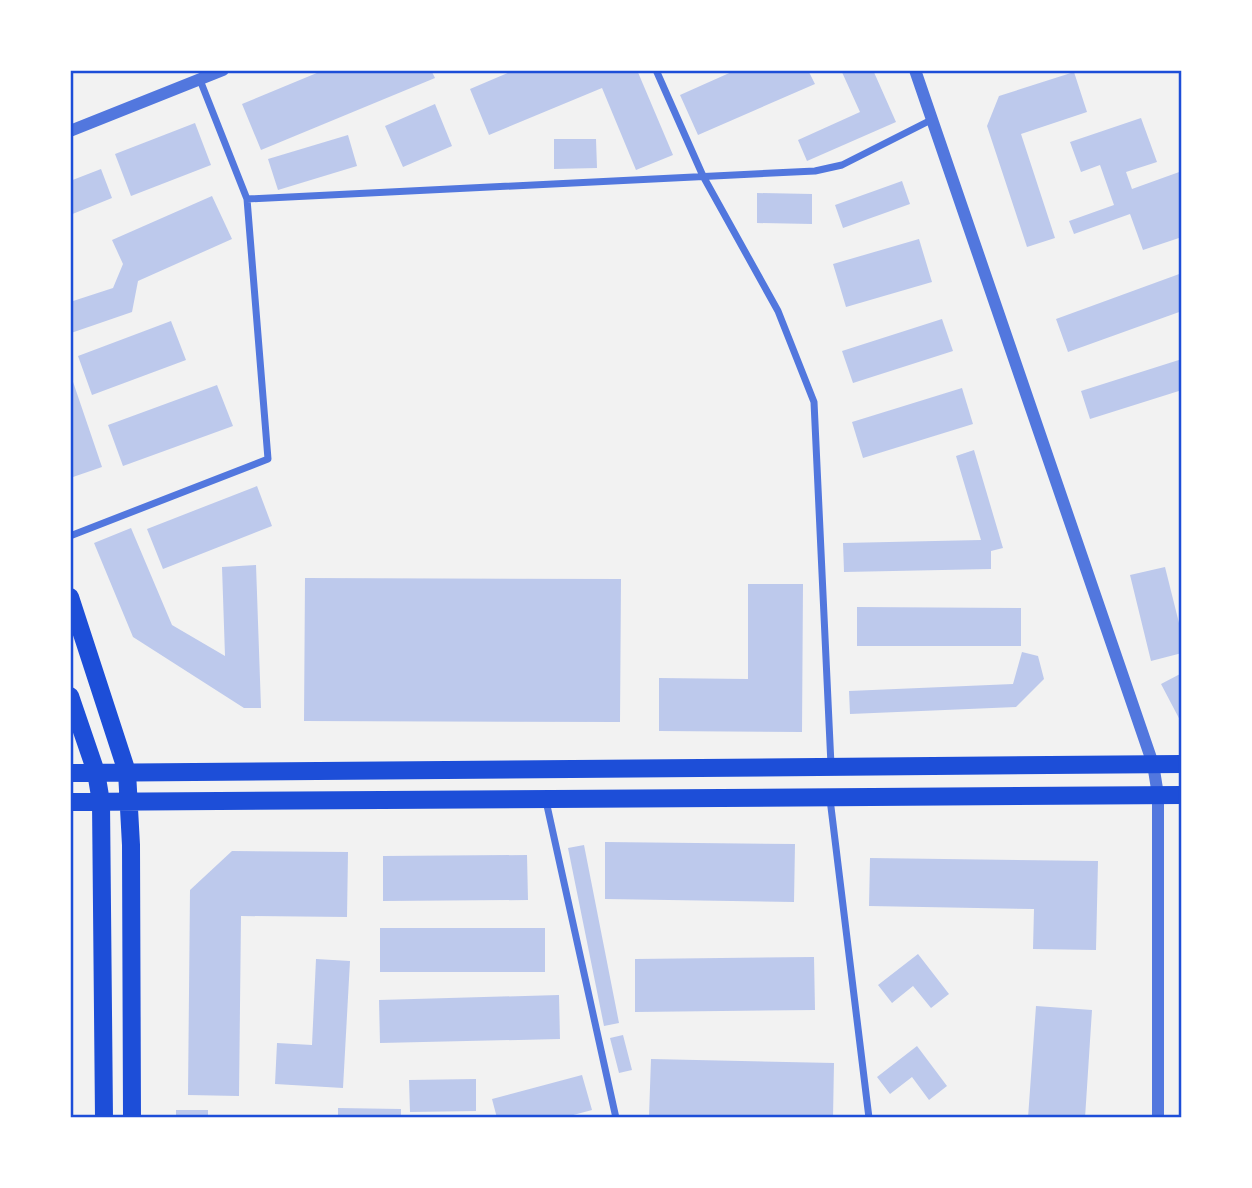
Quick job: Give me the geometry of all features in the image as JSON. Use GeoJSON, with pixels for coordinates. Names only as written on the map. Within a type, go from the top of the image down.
{"type":"FeatureCollection","features":[{"type":"Feature","properties":{"kind":"main road"},"geometry":{"type":"LineString","coordinates":[[70,597],[127,772],[130,801],[132,1118]]}},
{"type":"Feature","properties":{"kind":"main road"},"geometry":{"type":"LineString","coordinates":[[70,696],[96,772],[102,802],[104,1118]]}},
{"type":"Feature","properties":{"kind":"main road"},"geometry":{"type":"LineString","coordinates":[[70,773],[1182,764]]}},
{"type":"Feature","properties":{"kind":"main road"},"geometry":{"type":"LineString","coordinates":[[70,802],[830,795],[1182,795]]}},
{"type":"Feature","properties":{"kind":"street"},"geometry":{"type":"LineString","coordinates":[[70,131],[223,70]]}},
{"type":"Feature","properties":{"kind":"street"},"geometry":{"type":"LineString","coordinates":[[656,70],[703,176],[778,311],[814,402],[831,765]]}},
{"type":"Feature","properties":{"kind":"street"},"geometry":{"type":"LineString","coordinates":[[915,70],[1153,764],[1158,795],[1158,1118]]}},
{"type":"Feature","properties":{"kind":"street"},"geometry":{"type":"LineString","coordinates":[[70,536],[268,459],[247,199],[200,80]]}},
{"type":"Feature","properties":{"kind":"street"},"geometry":{"type":"LineString","coordinates":[[247,199],[815,171],[842,165],[934,119]]}},
{"type":"Feature","properties":{"kind":"street"},"geometry":{"type":"LineString","coordinates":[[830,795],[869,1118]]}},
{"type":"Feature","properties":{"kind":"street"},"geometry":{"type":"LineString","coordinates":[[546,798],[616,1118]]}},
{"type":"Feature","properties":{"kind":"building"},"geometry":{"type":"Polygon","coordinates":[[[324,70],[431,70],[435,78],[261,150],[242,104],[324,70]]]}},
{"type":"Feature","properties":{"kind":"building"},"geometry":{"type":"Polygon","coordinates":[[[515,70],[637,70],[673,155],[636,170],[602,88],[489,135],[470,89],[515,70]]]}},
{"type":"Feature","properties":{"kind":"building"},"geometry":{"type":"Polygon","coordinates":[[[736,70],[808,70],[815,84],[698,135],[680,95],[736,70]]]}},
{"type":"Feature","properties":{"kind":"building"},"geometry":{"type":"Polygon","coordinates":[[[841,70],[873,70],[896,122],[807,161],[798,140],[860,112],[841,70]]]}},
{"type":"Feature","properties":{"kind":"building"},"geometry":{"type":"Polygon","coordinates":[[[1074,72],[1087,112],[1021,134],[1055,238],[1027,247],[987,126],[999,96],[1074,72]]]}},
{"type":"Feature","properties":{"kind":"building"},"geometry":{"type":"Polygon","coordinates":[[[435,104],[452,146],[403,167],[385,126],[435,104]]]}},
{"type":"Feature","properties":{"kind":"building"},"geometry":{"type":"Polygon","coordinates":[[[1141,118],[1157,162],[1126,172],[1132,189],[1182,171],[1182,237],[1143,250],[1130,214],[1074,234],[1069,221],[1114,205],[1100,165],[1081,172],[1070,142],[1141,118]]]}},
{"type":"Feature","properties":{"kind":"building"},"geometry":{"type":"Polygon","coordinates":[[[195,123],[211,165],[131,196],[115,154],[195,123]]]}},
{"type":"Feature","properties":{"kind":"building"},"geometry":{"type":"Polygon","coordinates":[[[348,135],[357,166],[278,190],[268,159],[348,135]]]}},
{"type":"Feature","properties":{"kind":"building"},"geometry":{"type":"Polygon","coordinates":[[[554,139],[596,139],[597,168],[554,169],[554,139]]]}},
{"type":"Feature","properties":{"kind":"building"},"geometry":{"type":"Polygon","coordinates":[[[101,169],[112,198],[70,215],[70,181],[101,169]]]}},
{"type":"Feature","properties":{"kind":"building"},"geometry":{"type":"Polygon","coordinates":[[[902,181],[910,204],[843,228],[835,205],[902,181]]]}},
{"type":"Feature","properties":{"kind":"building"},"geometry":{"type":"Polygon","coordinates":[[[757,193],[812,194],[812,224],[757,223],[757,193]]]}},
{"type":"Feature","properties":{"kind":"building"},"geometry":{"type":"Polygon","coordinates":[[[212,196],[232,239],[138,281],[132,312],[71,333],[70,302],[113,288],[123,264],[112,240],[212,196]]]}},
{"type":"Feature","properties":{"kind":"building"},"geometry":{"type":"Polygon","coordinates":[[[919,239],[932,282],[846,307],[833,264],[919,239]]]}},
{"type":"Feature","properties":{"kind":"building"},"geometry":{"type":"Polygon","coordinates":[[[1182,273],[1182,311],[1068,352],[1056,319],[1182,273]]]}},
{"type":"Feature","properties":{"kind":"building"},"geometry":{"type":"Polygon","coordinates":[[[942,319],[953,351],[853,383],[842,351],[942,319]]]}},
{"type":"Feature","properties":{"kind":"building"},"geometry":{"type":"Polygon","coordinates":[[[171,321],[186,360],[92,395],[78,356],[171,321]]]}},
{"type":"Feature","properties":{"kind":"building"},"geometry":{"type":"Polygon","coordinates":[[[1182,359],[1182,390],[1090,419],[1081,391],[1182,359]]]}},
{"type":"Feature","properties":{"kind":"building"},"geometry":{"type":"Polygon","coordinates":[[[70,373],[102,467],[73,477],[70,469],[70,373]]]}},
{"type":"Feature","properties":{"kind":"building"},"geometry":{"type":"Polygon","coordinates":[[[217,385],[233,426],[123,466],[108,425],[217,385]]]}},
{"type":"Feature","properties":{"kind":"building"},"geometry":{"type":"Polygon","coordinates":[[[962,388],[973,424],[863,458],[852,422],[962,388]]]}},
{"type":"Feature","properties":{"kind":"building"},"geometry":{"type":"Polygon","coordinates":[[[974,450],[1003,548],[991,551],[991,569],[844,572],[843,543],[981,540],[956,456],[974,450]]]}},
{"type":"Feature","properties":{"kind":"building"},"geometry":{"type":"Polygon","coordinates":[[[257,486],[272,526],[163,569],[147,529],[257,486]]]}},
{"type":"Feature","properties":{"kind":"building"},"geometry":{"type":"Polygon","coordinates":[[[131,528],[172,625],[225,656],[222,567],[256,565],[261,708],[244,708],[133,637],[94,543],[131,528]]]}},
{"type":"Feature","properties":{"kind":"building"},"geometry":{"type":"Polygon","coordinates":[[[1165,567],[1182,635],[1182,653],[1151,661],[1130,575],[1165,567]]]}},
{"type":"Feature","properties":{"kind":"building"},"geometry":{"type":"Polygon","coordinates":[[[305,578],[621,579],[620,722],[304,721],[305,578]]]}},
{"type":"Feature","properties":{"kind":"building"},"geometry":{"type":"Polygon","coordinates":[[[748,584],[803,584],[802,732],[659,731],[659,678],[748,679],[748,584]]]}},
{"type":"Feature","properties":{"kind":"building"},"geometry":{"type":"Polygon","coordinates":[[[857,607],[1021,608],[1021,646],[857,646],[857,607]]]}},
{"type":"Feature","properties":{"kind":"building"},"geometry":{"type":"Polygon","coordinates":[[[1022,652],[1038,656],[1044,679],[1016,707],[850,714],[849,691],[1013,684],[1022,652]]]}},
{"type":"Feature","properties":{"kind":"building"},"geometry":{"type":"Polygon","coordinates":[[[1182,673],[1182,724],[1161,684],[1182,673]]]}},
{"type":"Feature","properties":{"kind":"building"},"geometry":{"type":"Polygon","coordinates":[[[605,842],[795,844],[794,902],[605,899],[605,842]]]}},
{"type":"Feature","properties":{"kind":"building"},"geometry":{"type":"Polygon","coordinates":[[[584,845],[619,1023],[604,1026],[568,848],[584,845]]]}},
{"type":"Feature","properties":{"kind":"building"},"geometry":{"type":"Polygon","coordinates":[[[232,851],[348,852],[347,917],[241,916],[239,1096],[188,1095],[190,890],[232,851]]]}},
{"type":"Feature","properties":{"kind":"building"},"geometry":{"type":"Polygon","coordinates":[[[527,855],[528,900],[383,901],[383,856],[527,855]]]}},
{"type":"Feature","properties":{"kind":"building"},"geometry":{"type":"Polygon","coordinates":[[[870,858],[1098,861],[1096,950],[1033,949],[1034,909],[869,906],[870,858]]]}},
{"type":"Feature","properties":{"kind":"building"},"geometry":{"type":"Polygon","coordinates":[[[380,928],[545,928],[545,972],[380,972],[380,928]]]}},
{"type":"Feature","properties":{"kind":"building"},"geometry":{"type":"Polygon","coordinates":[[[918,954],[949,994],[931,1008],[913,986],[892,1003],[878,985],[918,954]]]}},
{"type":"Feature","properties":{"kind":"building"},"geometry":{"type":"Polygon","coordinates":[[[814,957],[815,1010],[635,1012],[635,959],[814,957]]]}},
{"type":"Feature","properties":{"kind":"building"},"geometry":{"type":"Polygon","coordinates":[[[316,959],[350,961],[343,1088],[275,1084],[277,1043],[312,1045],[316,959]]]}},
{"type":"Feature","properties":{"kind":"building"},"geometry":{"type":"Polygon","coordinates":[[[559,995],[560,1039],[380,1043],[379,1000],[559,995]]]}},
{"type":"Feature","properties":{"kind":"building"},"geometry":{"type":"Polygon","coordinates":[[[1036,1006],[1092,1010],[1085,1118],[1028,1118],[1036,1006]]]}},
{"type":"Feature","properties":{"kind":"building"},"geometry":{"type":"Polygon","coordinates":[[[623,1035],[632,1070],[619,1073],[610,1038],[623,1035]]]}},
{"type":"Feature","properties":{"kind":"building"},"geometry":{"type":"Polygon","coordinates":[[[917,1046],[947,1086],[929,1100],[912,1077],[890,1094],[877,1077],[917,1046]]]}},
{"type":"Feature","properties":{"kind":"building"},"geometry":{"type":"Polygon","coordinates":[[[651,1059],[834,1063],[833,1118],[649,1116],[651,1059]]]}},
{"type":"Feature","properties":{"kind":"building"},"geometry":{"type":"Polygon","coordinates":[[[582,1075],[592,1110],[562,1118],[497,1118],[492,1099],[582,1075]]]}},
{"type":"Feature","properties":{"kind":"building"},"geometry":{"type":"Polygon","coordinates":[[[476,1079],[476,1111],[410,1112],[409,1080],[476,1079]]]}},
{"type":"Feature","properties":{"kind":"building"},"geometry":{"type":"Polygon","coordinates":[[[338,1108],[401,1109],[401,1118],[338,1118],[338,1108]]]}},
{"type":"Feature","properties":{"kind":"building"},"geometry":{"type":"Polygon","coordinates":[[[176,1110],[208,1110],[208,1118],[176,1118],[176,1110]]]}}]}
